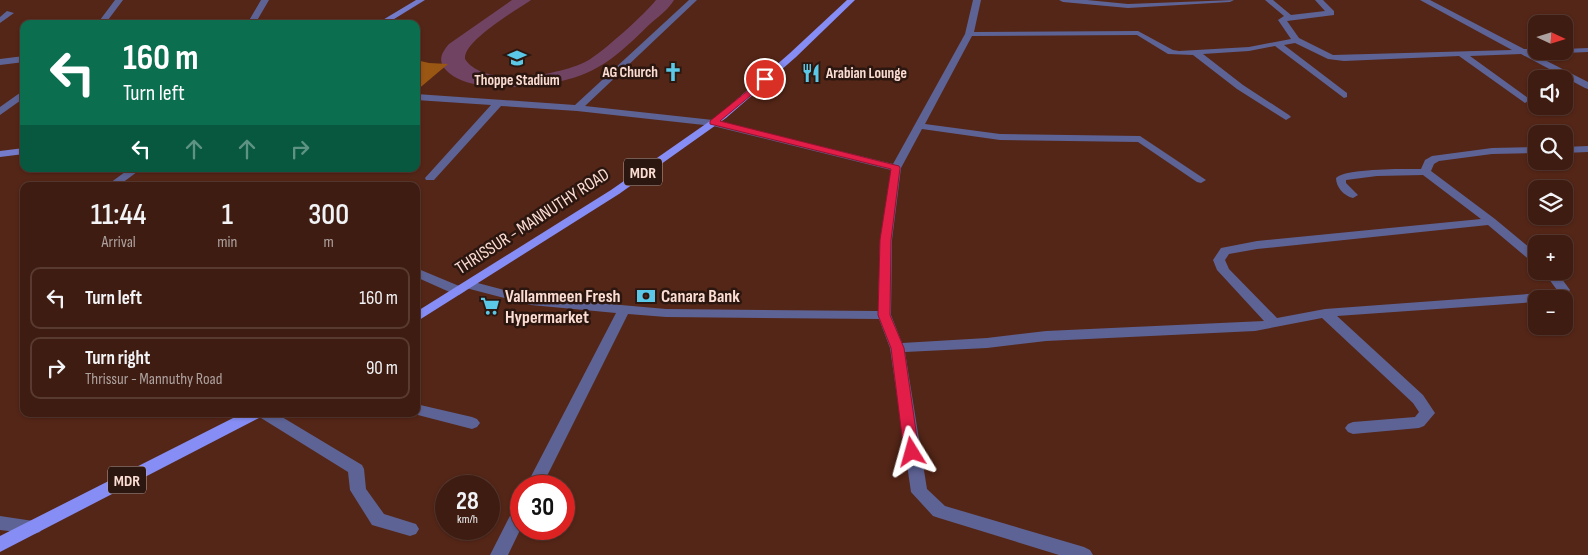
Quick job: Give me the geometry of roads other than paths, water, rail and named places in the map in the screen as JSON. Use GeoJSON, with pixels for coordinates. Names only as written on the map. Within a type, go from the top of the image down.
{"type":"FeatureCollection","features":[{"type":"Feature","properties":{"kind":"main road"},"geometry":{"type":"LineString","coordinates":[[387,20],[422,0]]}},
{"type":"Feature","properties":{"kind":"main road","name":"THRISSUR - MANNUTHY ROAD"},"geometry":{"type":"LineString","coordinates":[[420,316],[615,192],[713,122],[793,55],[851,0]]}},
{"type":"Feature","properties":{"kind":"main road"},"geometry":{"type":"LineString","coordinates":[[0,154],[20,152]]}},
{"type":"Feature","properties":{"kind":"main road","name":"MDR"},"geometry":{"type":"LineString","coordinates":[[0,544],[248,417]]}},
{"type":"Feature","properties":{"kind":"street"},"geometry":{"type":"LineString","coordinates":[[104,20],[119,0]]}},
{"type":"Feature","properties":{"kind":"street"},"geometry":{"type":"LineString","coordinates":[[253,20],[265,0]]}},
{"type":"Feature","properties":{"kind":"street"},"geometry":{"type":"LineString","coordinates":[[577,108],[693,0]]}},
{"type":"Feature","properties":{"kind":"street"},"geometry":{"type":"LineString","coordinates":[[977,0],[969,34],[896,168],[886,240],[884,315],[897,348],[919,492],[939,510],[1084,555]]}},
{"type":"Feature","properties":{"kind":"street"},"geometry":{"type":"LineString","coordinates":[[1063,0],[1119,5],[1230,0]]}},
{"type":"Feature","properties":{"kind":"street"},"geometry":{"type":"LineString","coordinates":[[1269,0],[1289,17]]}},
{"type":"Feature","properties":{"kind":"street"},"geometry":{"type":"LineString","coordinates":[[1319,0],[1331,13],[1289,17],[1282,20],[1296,40],[1331,57],[1528,52]]}},
{"type":"Feature","properties":{"kind":"street"},"geometry":{"type":"LineString","coordinates":[[1424,0],[1588,86]]}},
{"type":"Feature","properties":{"kind":"street"},"geometry":{"type":"LineString","coordinates":[[0,21],[10,13]]}},
{"type":"Feature","properties":{"kind":"street"},"geometry":{"type":"LineString","coordinates":[[969,34],[1138,33],[1171,52],[1249,49],[1296,40]]}},
{"type":"Feature","properties":{"kind":"street"},"geometry":{"type":"LineString","coordinates":[[1276,44],[1344,95]]}},
{"type":"Feature","properties":{"kind":"street"},"geometry":{"type":"LineString","coordinates":[[1573,51],[1588,50]]}},
{"type":"Feature","properties":{"kind":"street"},"geometry":{"type":"LineString","coordinates":[[1195,52],[1240,87],[1286,117]]}},
{"type":"Feature","properties":{"kind":"street"},"geometry":{"type":"LineString","coordinates":[[1460,54],[1526,100]]}},
{"type":"Feature","properties":{"kind":"street"},"geometry":{"type":"LineString","coordinates":[[0,62],[20,60]]}},
{"type":"Feature","properties":{"kind":"street"},"geometry":{"type":"LineString","coordinates":[[0,112],[20,96]]}},
{"type":"Feature","properties":{"kind":"street"},"geometry":{"type":"LineString","coordinates":[[420,97],[577,108],[713,122],[896,168]]}},
{"type":"Feature","properties":{"kind":"street"},"geometry":{"type":"LineString","coordinates":[[430,178],[498,103]]}},
{"type":"Feature","properties":{"kind":"street"},"geometry":{"type":"LineString","coordinates":[[920,126],[1000,138],[1140,139],[1201,180]]}},
{"type":"Feature","properties":{"kind":"street"},"geometry":{"type":"LineString","coordinates":[[1573,150],[1588,149]]}},
{"type":"Feature","properties":{"kind":"street"},"geometry":{"type":"LineString","coordinates":[[1425,172],[1429,162],[1436,158],[1492,151],[1528,150]]}},
{"type":"Feature","properties":{"kind":"street"},"geometry":{"type":"LineString","coordinates":[[117,182],[132,172]]}},
{"type":"Feature","properties":{"kind":"street"},"geometry":{"type":"LineString","coordinates":[[1353,195],[1341,184],[1341,178],[1377,173],[1425,172],[1528,252]]}},
{"type":"Feature","properties":{"kind":"street"},"geometry":{"type":"LineString","coordinates":[[1274,324],[1223,270],[1219,260],[1225,250],[1490,221]]}},
{"type":"Feature","properties":{"kind":"street"},"geometry":{"type":"LineString","coordinates":[[420,273],[465,288],[531,301],[666,312],[884,315]]}},
{"type":"Feature","properties":{"kind":"street"},"geometry":{"type":"LineString","coordinates":[[897,348],[987,343],[1046,336],[1255,327],[1325,313],[1559,296],[1564,290],[1556,280]]}},
{"type":"Feature","properties":{"kind":"street"},"geometry":{"type":"LineString","coordinates":[[540,475],[624,309]]}},
{"type":"Feature","properties":{"kind":"street"},"geometry":{"type":"LineString","coordinates":[[1325,313],[1418,399],[1426,413],[1419,422],[1353,428]]}},
{"type":"Feature","properties":{"kind":"street"},"geometry":{"type":"LineString","coordinates":[[420,410],[472,423]]}},
{"type":"Feature","properties":{"kind":"street"},"geometry":{"type":"LineString","coordinates":[[271,417],[356,469],[358,490],[378,520],[410,530]]}},
{"type":"Feature","properties":{"kind":"street"},"geometry":{"type":"LineString","coordinates":[[0,523],[34,527]]}},
{"type":"Feature","properties":{"kind":"street"},"geometry":{"type":"LineString","coordinates":[[499,555],[510,533]]}},
{"type":"Feature","properties":{"kind":"place","name":"Thoppe Stadium"},"geometry":{"type":"Point","coordinates":[517,58]}},
{"type":"Feature","properties":{"kind":"place","name":"AG Church"},"geometry":{"type":"Point","coordinates":[673,72]}},
{"type":"Feature","properties":{"kind":"place","name":"Arabian Lounge"},"geometry":{"type":"Point","coordinates":[811,73]}},
{"type":"Feature","properties":{"kind":"place","name":"Canara Bank"},"geometry":{"type":"Point","coordinates":[646,296]}},
{"type":"Feature","properties":{"kind":"place","name":"Vallammeen Fresh Hypermarket"},"geometry":{"type":"Point","coordinates":[490,306]}}]}
